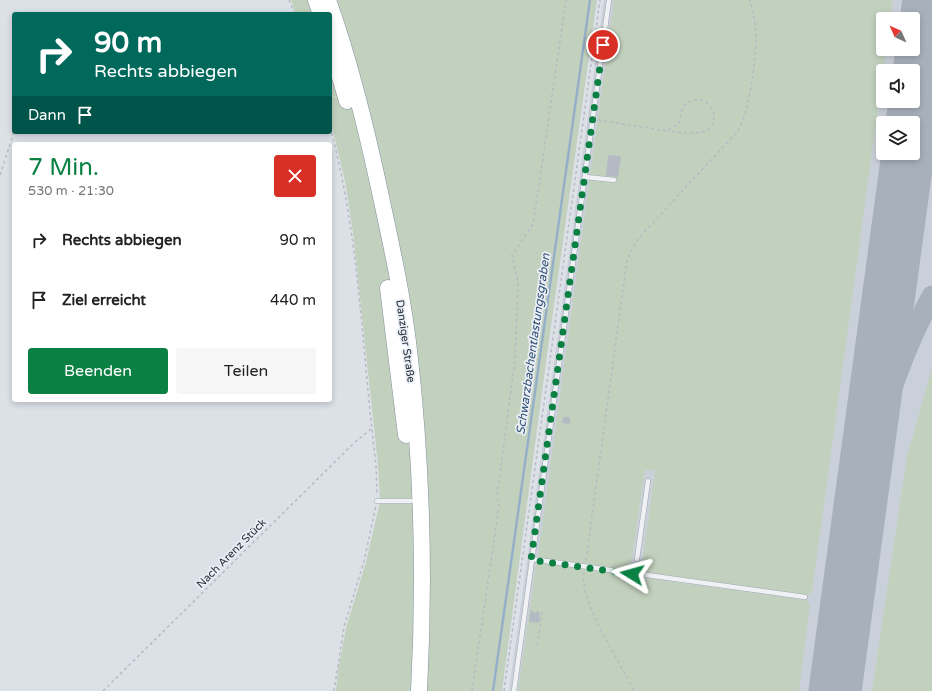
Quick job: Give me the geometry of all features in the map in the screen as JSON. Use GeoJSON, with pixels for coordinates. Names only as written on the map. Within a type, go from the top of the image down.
{"type":"FeatureCollection","features":[{"type":"Feature","properties":{"kind":"highway"},"geometry":{"type":"LineString","coordinates":[[316,0],[320,12]]}},
{"type":"Feature","properties":{"kind":"highway","name":"Danziger Straße"},"geometry":{"type":"LineString","coordinates":[[328,0],[332,12]]}},
{"type":"Feature","properties":{"kind":"highway","name":"Danziger Straße"},"geometry":{"type":"LineString","coordinates":[[332,13],[352,78],[373,156],[396,264],[409,348],[421,501],[423,564],[419,691]]}},
{"type":"Feature","properties":{"kind":"highway","name":"Danziger Straße"},"geometry":{"type":"LineString","coordinates":[[332,50],[362,159],[385,268],[398,354],[408,455],[413,562],[408,691]]}},
{"type":"Feature","properties":{"kind":"lane"},"geometry":{"type":"LineString","coordinates":[[514,691],[531,560],[594,119],[609,0]]}},
{"type":"Feature","properties":{"kind":"lane"},"geometry":{"type":"LineString","coordinates":[[586,176],[614,180]]}},
{"type":"Feature","properties":{"kind":"lane"},"geometry":{"type":"LineString","coordinates":[[638,559],[648,481]]}},
{"type":"Feature","properties":{"kind":"lane"},"geometry":{"type":"LineString","coordinates":[[377,501],[411,501]]}},
{"type":"Feature","properties":{"kind":"lane"},"geometry":{"type":"LineString","coordinates":[[531,560],[804,597]]}},
{"type":"Feature","properties":{"kind":"path"},"geometry":{"type":"LineString","coordinates":[[289,0],[294,12]]}},
{"type":"Feature","properties":{"kind":"path"},"geometry":{"type":"LineString","coordinates":[[472,691],[499,506],[497,496],[515,359],[518,282],[512,255],[532,226],[534,220],[566,0]]}},
{"type":"Feature","properties":{"kind":"path"},"geometry":{"type":"LineString","coordinates":[[504,691],[549,355],[600,0]]}},
{"type":"Feature","properties":{"kind":"path"},"geometry":{"type":"LineString","coordinates":[[634,691],[590,608],[584,582],[627,260],[637,240],[736,133],[744,121],[756,45],[755,26],[750,0]]}},
{"type":"Feature","properties":{"kind":"path"},"geometry":{"type":"LineString","coordinates":[[594,119],[667,131],[696,133],[706,131],[710,127],[714,118],[711,108],[704,101],[690,101],[683,106],[680,120],[676,125],[667,131]]}},
{"type":"Feature","properties":{"kind":"path"},"geometry":{"type":"LineString","coordinates":[[0,175],[13,134]]}},
{"type":"Feature","properties":{"kind":"path"},"geometry":{"type":"LineString","coordinates":[[332,134],[343,182],[351,232],[376,465],[377,501],[364,561],[344,627],[334,691]]}},
{"type":"Feature","properties":{"kind":"path","name":"Nach Arenz Stück"},"geometry":{"type":"LineString","coordinates":[[103,691],[354,443],[371,428]]}},
{"type":"Feature","properties":{"kind":"path"},"geometry":{"type":"LineString","coordinates":[[525,610],[542,612],[537,646]]}},
{"type":"Feature","properties":{"kind":"shaded area"},"geometry":{"type":"Polygon","coordinates":[[[604,0],[932,0],[932,691],[509,691],[604,0]]]}},
{"type":"Feature","properties":{"kind":"green space"},"geometry":{"type":"Polygon","coordinates":[[[291,0],[597,0],[502,691],[336,691],[338,670],[346,628],[366,562],[380,502],[378,465],[353,232],[345,181],[332,127],[332,98],[352,94],[332,97],[332,12],[295,12],[291,0]]]}},
{"type":"Feature","properties":{"kind":"green space"},"geometry":{"type":"Polygon","coordinates":[[[614,0],[893,0],[891,12],[876,12],[876,56],[885,56],[884,64],[876,64],[876,108],[878,108],[812,592],[807,595],[641,572],[655,470],[645,470],[630,571],[541,559],[538,556],[614,0]]]}},
{"type":"Feature","properties":{"kind":"green space"},"geometry":{"type":"Polygon","coordinates":[[[932,368],[932,691],[872,691],[907,457],[932,368]]]}},
{"type":"Feature","properties":{"kind":"green space"},"geometry":{"type":"Polygon","coordinates":[[[540,563],[631,575],[632,577],[636,578],[638,577],[806,600],[810,605],[799,691],[518,691],[536,565],[540,563]]]}},
{"type":"Feature","properties":{"kind":"building"},"geometry":{"type":"Polygon","coordinates":[[[608,155],[621,156],[618,177],[606,176],[608,155]]]}},
{"type":"Feature","properties":{"kind":"building"},"geometry":{"type":"Polygon","coordinates":[[[563,417],[570,417],[570,424],[562,423],[563,417]]]}},
{"type":"Feature","properties":{"kind":"building"},"geometry":{"type":"Polygon","coordinates":[[[530,612],[540,613],[539,623],[529,622],[530,612]]]}},
{"type":"Feature","properties":{"kind":"waterway","name":"Schwarzbachentlastungsgraben"},"geometry":{"type":"LineString","coordinates":[[493,691],[590,0]]}},
{"type":"Feature","properties":{"kind":"taxiway"},"geometry":{"type":"LineString","coordinates":[[920,65],[932,0]]}},
{"type":"Feature","properties":{"kind":"taxiway"},"geometry":{"type":"LineString","coordinates":[[860,507],[888,398],[908,346],[932,296]]}},
{"type":"Feature","properties":{"kind":"runway"},"geometry":{"type":"LineString","coordinates":[[913,116],[929,0]]}},
{"type":"Feature","properties":{"kind":"runway"},"geometry":{"type":"LineString","coordinates":[[835,691],[907,160]]}},
{"type":"Feature","properties":{"kind":"route"},"geometry":{"type":"LineString","coordinates":[[603,45],[594,119],[531,560],[632,574]]}}]}
